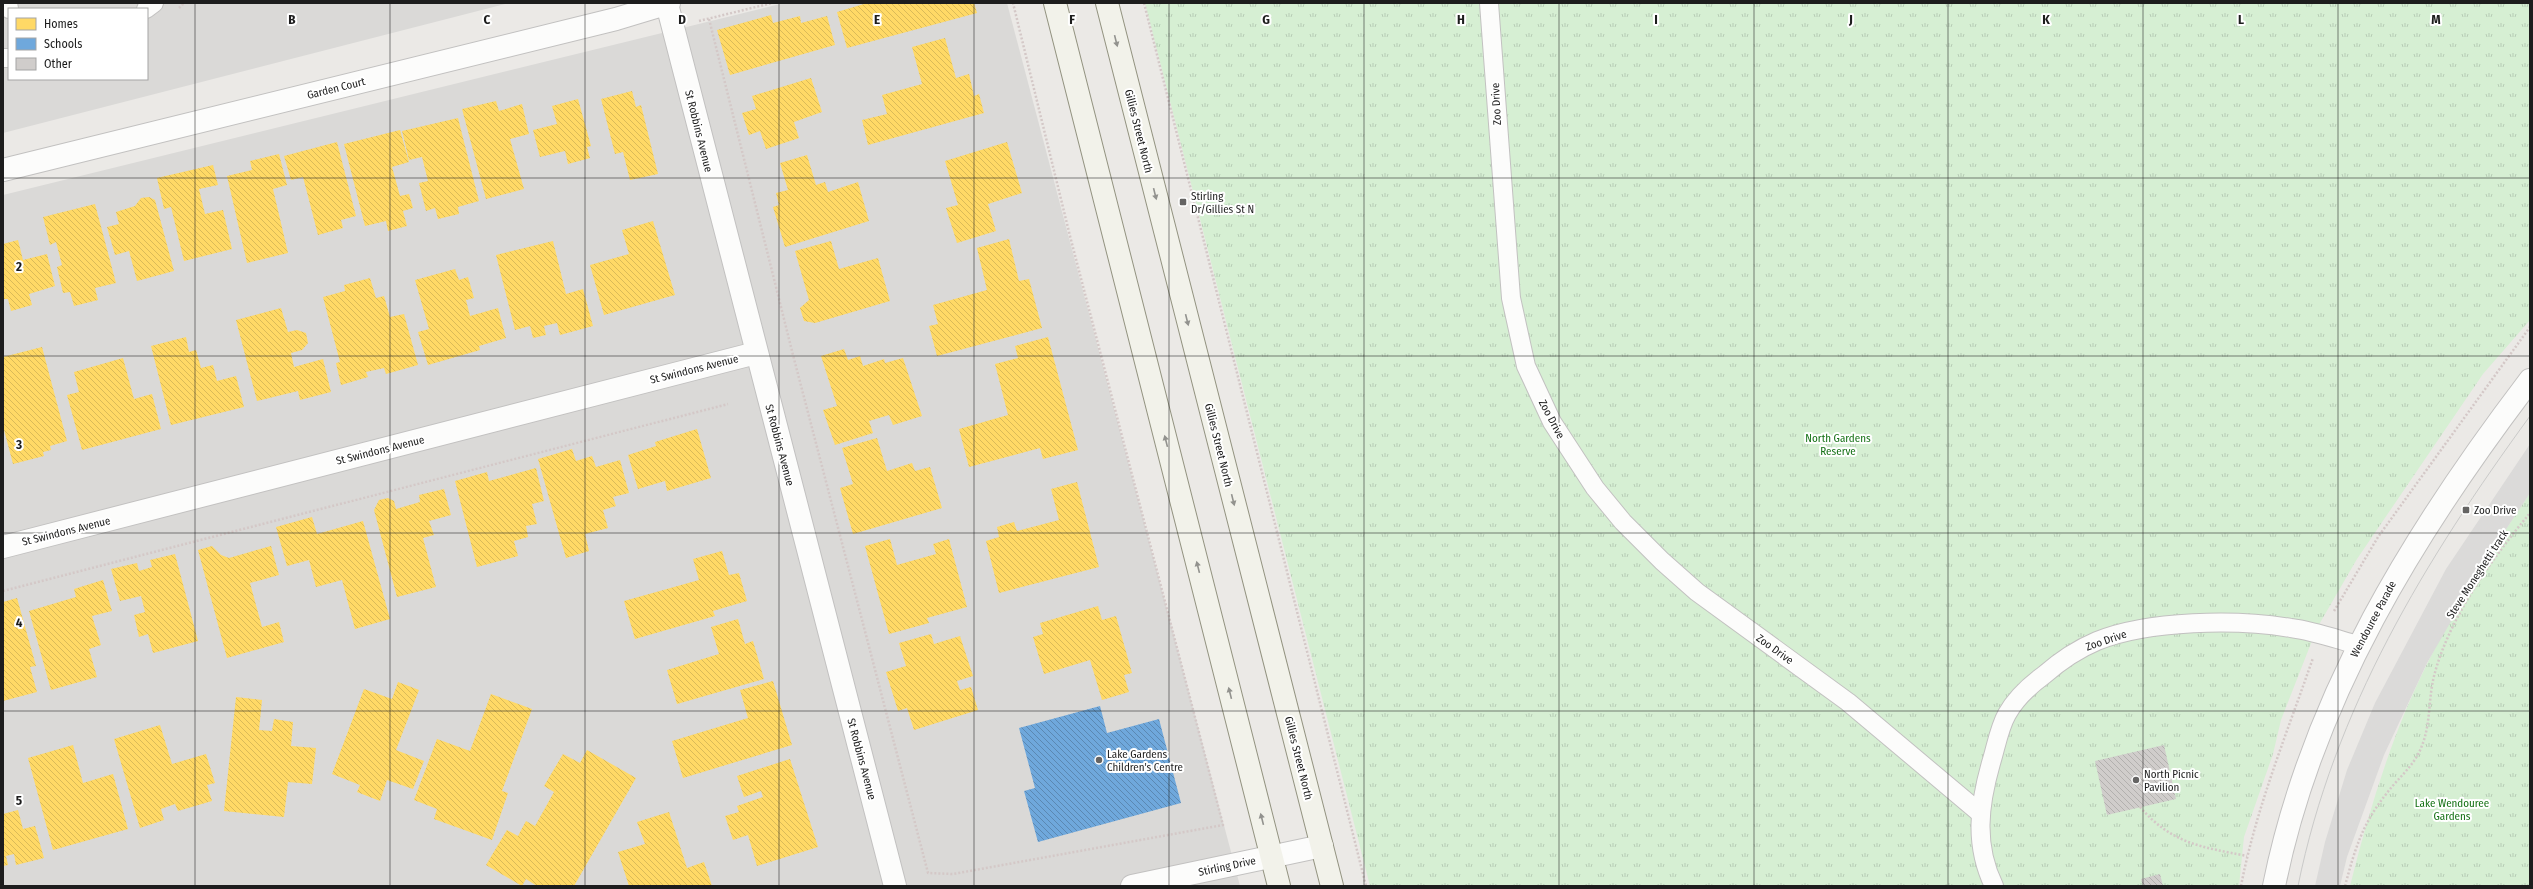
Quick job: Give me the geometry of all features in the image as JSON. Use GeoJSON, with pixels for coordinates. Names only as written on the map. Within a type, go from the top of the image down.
{"type":"FeatureCollection","features":[{"type":"Feature","properties":{"kind":"main road"},"geometry":{"type":"LineString","coordinates":[[1055,3],[1279,886]]}},
{"type":"Feature","properties":{"kind":"main road","name":"Gillies Street North"},"geometry":{"type":"LineString","coordinates":[[1106,3],[1332,886]]}},
{"type":"Feature","properties":{"kind":"street","name":"Garden Court"},"geometry":{"type":"LineString","coordinates":[[3,170],[608,21],[668,3]]}},
{"type":"Feature","properties":{"kind":"street","name":"St Robbins Avenue"},"geometry":{"type":"LineString","coordinates":[[668,3],[756,353],[895,886]]}},
{"type":"Feature","properties":{"kind":"street","name":"St Swindons Avenue"},"geometry":{"type":"LineString","coordinates":[[3,547],[756,353]]}},
{"type":"Feature","properties":{"kind":"street","name":"Wendouree Parade"},"geometry":{"type":"LineString","coordinates":[[2274,886],[2289,822],[2308,765],[2328,713],[2358,645],[2392,582],[2424,531],[2461,475],[2530,380]]}},
{"type":"Feature","properties":{"kind":"street","name":"Stirling Drive"},"geometry":{"type":"LineString","coordinates":[[1132,886],[1322,846]]}},
{"type":"Feature","properties":{"kind":"lane","name":"Zoo Drive"},"geometry":{"type":"LineString","coordinates":[[1489,3],[1511,298],[1526,366],[1556,428],[1595,488],[1623,522],[1662,561],[1697,592],[1848,702],[1980,813],[1985,787],[2001,729],[2012,706],[2030,686],[2048,671],[2077,651],[2097,641],[2131,631],[2231,623],[2292,628],[2358,645]]}},
{"type":"Feature","properties":{"kind":"lane"},"geometry":{"type":"LineString","coordinates":[[1980,813],[1981,843],[1988,883]]}},
{"type":"Feature","properties":{"kind":"path"},"geometry":{"type":"LineString","coordinates":[[772,3],[710,19],[793,355],[928,873],[953,874],[1223,825],[1070,236],[1013,3]]}},
{"type":"Feature","properties":{"kind":"path"},"geometry":{"type":"LineString","coordinates":[[1144,3],[1366,886]]}},
{"type":"Feature","properties":{"kind":"path"},"geometry":{"type":"LineString","coordinates":[[3,591],[728,404]]}},
{"type":"Feature","properties":{"kind":"path","name":"Steve Moneghetti track"},"geometry":{"type":"LineString","coordinates":[[2345,886],[2358,840],[2369,818],[2415,761],[2421,747],[2427,730],[2434,677],[2458,615],[2512,535],[2530,513]]}},
{"type":"Feature","properties":{"kind":"path"},"geometry":{"type":"LineString","coordinates":[[2140,807],[2166,832],[2192,845],[2247,856]]}},
{"type":"Feature","properties":{"kind":"shaded area"},"geometry":{"type":"Polygon","coordinates":[[[3,3],[509,3],[3,133],[3,3]]]}},
{"type":"Feature","properties":{"kind":"shaded area"},"geometry":{"type":"Polygon","coordinates":[[[784,3],[1007,3],[1240,886],[3,886],[3,195],[784,3]]]}},
{"type":"Feature","properties":{"kind":"shaded area"},"geometry":{"type":"Polygon","coordinates":[[[2530,444],[2530,493],[2491,552],[2427,663],[2384,755],[2347,857],[2340,886],[2315,886],[2325,842],[2347,770],[2375,703],[2446,569],[2530,444]]]}},
{"type":"Feature","properties":{"kind":"green space","name":"North Gardens Reserve"},"geometry":{"type":"Polygon","coordinates":[[[1145,3],[2530,3],[2530,320],[2483,374],[2357,559],[2317,628],[2281,720],[2273,754],[2244,837],[2239,886],[1370,886],[1145,3]]]}},
{"type":"Feature","properties":{"kind":"green space","name":"Lake Wendouree Gardens"},"geometry":{"type":"Polygon","coordinates":[[[2530,493],[2530,886],[2350,886],[2382,773],[2414,691],[2450,620],[2489,555],[2530,493]]]}},
{"type":"Feature","properties":{"kind":"building: Homes"},"geometry":{"type":"Polygon","coordinates":[[[867,3],[974,3],[977,13],[847,48],[837,12],[867,3]]]}},
{"type":"Feature","properties":{"kind":"building: Homes"},"geometry":{"type":"Polygon","coordinates":[[[771,15],[773,23],[800,16],[801,23],[827,16],[835,45],[730,75],[717,30],[771,15]]]}},
{"type":"Feature","properties":{"kind":"building: Homes"},"geometry":{"type":"Polygon","coordinates":[[[945,38],[956,78],[969,74],[974,96],[979,94],[984,113],[868,145],[862,120],[887,114],[882,95],[922,84],[912,47],[945,38]]]}},
{"type":"Feature","properties":{"kind":"building: Homes"},"geometry":{"type":"Polygon","coordinates":[[[811,78],[822,112],[794,122],[799,138],[766,149],[760,131],[749,135],[742,113],[756,109],[752,96],[811,78]]]}},
{"type":"Feature","properties":{"kind":"building: Homes"},"geometry":{"type":"Polygon","coordinates":[[[632,91],[636,107],[641,105],[658,174],[630,180],[623,152],[615,154],[601,99],[632,91]]]}},
{"type":"Feature","properties":{"kind":"building: Homes"},"geometry":{"type":"Polygon","coordinates":[[[578,99],[591,146],[587,147],[590,158],[568,164],[565,151],[540,157],[533,130],[557,124],[552,106],[578,99]]]}},
{"type":"Feature","properties":{"kind":"building: Homes"},"geometry":{"type":"Polygon","coordinates":[[[496,101],[499,111],[522,104],[529,134],[510,139],[524,189],[486,199],[462,109],[496,101]]]}},
{"type":"Feature","properties":{"kind":"building: Homes"},"geometry":{"type":"Polygon","coordinates":[[[458,118],[479,201],[458,207],[459,214],[438,219],[435,208],[426,211],[419,183],[428,181],[422,157],[409,160],[402,131],[458,118]]]}},
{"type":"Feature","properties":{"kind":"building: Homes"},"geometry":{"type":"Polygon","coordinates":[[[400,130],[409,162],[392,167],[400,196],[409,194],[413,208],[403,211],[407,226],[388,231],[386,221],[365,226],[344,144],[400,130]]]}},
{"type":"Feature","properties":{"kind":"building: Homes"},"geometry":{"type":"Polygon","coordinates":[[[337,142],[356,216],[341,220],[343,228],[318,235],[303,177],[291,180],[284,156],[337,142]]]}},
{"type":"Feature","properties":{"kind":"building: Homes"},"geometry":{"type":"Polygon","coordinates":[[[1007,142],[1022,193],[988,204],[996,231],[957,243],[946,208],[958,205],[945,161],[1007,142]]]}},
{"type":"Feature","properties":{"kind":"building: Homes"},"geometry":{"type":"Polygon","coordinates":[[[279,154],[287,185],[273,189],[288,253],[247,263],[227,176],[252,170],[250,161],[279,154]]]}},
{"type":"Feature","properties":{"kind":"building: Homes"},"geometry":{"type":"Polygon","coordinates":[[[807,155],[816,185],[825,182],[828,192],[858,182],[869,221],[785,247],[773,207],[779,205],[776,193],[788,190],[780,163],[807,155]]]}},
{"type":"Feature","properties":{"kind":"building: Homes"},"geometry":{"type":"Polygon","coordinates":[[[213,165],[218,185],[199,189],[205,214],[223,210],[232,249],[184,261],[171,207],[164,209],[157,178],[213,165]]]}},
{"type":"Feature","properties":{"kind":"building: Homes"},"geometry":{"type":"Polygon","coordinates":[[[149,197],[155,200],[174,271],[137,281],[129,251],[115,255],[107,227],[119,224],[116,212],[135,206],[141,198],[149,197]]]}},
{"type":"Feature","properties":{"kind":"building: Homes"},"geometry":{"type":"Polygon","coordinates":[[[95,204],[116,283],[95,288],[98,300],[74,306],[70,292],[63,293],[57,267],[62,265],[56,242],[50,245],[43,217],[95,204]]]}},
{"type":"Feature","properties":{"kind":"building: Homes"},"geometry":{"type":"Polygon","coordinates":[[[653,221],[675,295],[604,315],[590,265],[629,254],[622,230],[653,221]]]}},
{"type":"Feature","properties":{"kind":"building: Homes"},"geometry":{"type":"Polygon","coordinates":[[[1009,239],[1019,281],[1029,279],[1042,328],[937,356],[929,326],[938,324],[933,305],[987,290],[977,248],[1009,239]]]}},
{"type":"Feature","properties":{"kind":"building: Homes"},"geometry":{"type":"Polygon","coordinates":[[[18,240],[23,260],[47,254],[55,286],[29,294],[32,305],[11,311],[8,299],[3,299],[3,244],[18,240]]]}},
{"type":"Feature","properties":{"kind":"building: Homes"},"geometry":{"type":"Polygon","coordinates":[[[553,241],[566,294],[583,289],[593,326],[560,335],[557,323],[544,326],[546,335],[533,338],[530,326],[515,330],[496,255],[553,241]]]}},
{"type":"Feature","properties":{"kind":"building: Homes"},"geometry":{"type":"Polygon","coordinates":[[[831,241],[839,269],[878,258],[890,301],[815,323],[804,321],[800,308],[809,300],[795,251],[831,241]]]}},
{"type":"Feature","properties":{"kind":"building: Homes"},"geometry":{"type":"Polygon","coordinates":[[[455,269],[459,280],[468,277],[474,298],[466,300],[470,316],[498,308],[506,338],[479,346],[480,350],[428,365],[418,332],[429,329],[415,280],[455,269]]]}},
{"type":"Feature","properties":{"kind":"building: Homes"},"geometry":{"type":"Polygon","coordinates":[[[370,278],[376,298],[384,296],[390,317],[404,314],[418,365],[386,374],[384,368],[366,372],[368,377],[341,385],[336,363],[340,362],[323,297],[345,291],[344,285],[370,278]]]}},
{"type":"Feature","properties":{"kind":"building: Homes"},"geometry":{"type":"Polygon","coordinates":[[[281,308],[288,332],[297,330],[306,333],[308,343],[302,350],[291,353],[294,367],[323,359],[331,392],[300,400],[298,391],[257,401],[236,320],[281,308]]]}},
{"type":"Feature","properties":{"kind":"building: Homes"},"geometry":{"type":"Polygon","coordinates":[[[186,337],[189,352],[196,350],[201,368],[213,365],[217,381],[236,376],[244,407],[171,425],[151,346],[186,337]]]}},
{"type":"Feature","properties":{"kind":"building: Homes"},"geometry":{"type":"Polygon","coordinates":[[[1048,337],[1078,450],[1043,459],[1040,448],[969,467],[959,429],[1008,415],[995,364],[1018,358],[1015,346],[1048,337]]]}},
{"type":"Feature","properties":{"kind":"building: Homes"},"geometry":{"type":"Polygon","coordinates":[[[42,347],[67,441],[50,446],[51,450],[43,452],[44,456],[13,464],[3,426],[3,357],[42,347]]]}},
{"type":"Feature","properties":{"kind":"building: Homes"},"geometry":{"type":"Polygon","coordinates":[[[844,349],[848,360],[860,356],[863,366],[884,359],[885,363],[903,358],[922,416],[893,425],[889,415],[869,421],[873,433],[835,445],[823,410],[837,406],[821,356],[844,349]]]}},
{"type":"Feature","properties":{"kind":"building: Homes"},"geometry":{"type":"Polygon","coordinates":[[[123,358],[134,399],[152,394],[161,429],[82,450],[67,395],[79,392],[74,372],[123,358]]]}},
{"type":"Feature","properties":{"kind":"building: Homes"},"geometry":{"type":"Polygon","coordinates":[[[697,429],[711,478],[667,491],[665,481],[638,489],[628,455],[656,446],[655,442],[697,429]]]}},
{"type":"Feature","properties":{"kind":"building: Homes"},"geometry":{"type":"Polygon","coordinates":[[[877,438],[887,471],[912,463],[915,471],[930,467],[942,508],[853,534],[840,488],[853,484],[842,448],[877,438]]]}},
{"type":"Feature","properties":{"kind":"building: Homes"},"geometry":{"type":"Polygon","coordinates":[[[572,449],[576,461],[592,456],[596,467],[620,460],[629,493],[613,497],[616,506],[603,510],[608,528],[585,534],[589,551],[566,558],[538,459],[572,449]]]}},
{"type":"Feature","properties":{"kind":"building: Homes"},"geometry":{"type":"Polygon","coordinates":[[[536,468],[544,501],[532,504],[537,524],[526,526],[528,537],[514,541],[518,556],[477,567],[455,481],[487,472],[489,481],[536,468]]]}},
{"type":"Feature","properties":{"kind":"building: Homes"},"geometry":{"type":"Polygon","coordinates":[[[1077,482],[1099,567],[999,593],[986,541],[999,537],[997,527],[1014,522],[1017,531],[1059,520],[1051,489],[1077,482]]]}},
{"type":"Feature","properties":{"kind":"building: Homes"},"geometry":{"type":"Polygon","coordinates":[[[444,489],[451,515],[429,521],[434,535],[423,538],[436,587],[397,597],[374,510],[379,500],[388,498],[394,501],[396,509],[420,502],[419,495],[444,489]]]}},
{"type":"Feature","properties":{"kind":"building: Homes"},"geometry":{"type":"Polygon","coordinates":[[[312,517],[317,534],[363,521],[390,619],[355,629],[342,580],[316,587],[309,560],[287,566],[276,527],[312,517]]]}},
{"type":"Feature","properties":{"kind":"building: Homes"},"geometry":{"type":"Polygon","coordinates":[[[890,539],[897,565],[936,554],[933,544],[949,539],[967,607],[927,618],[929,623],[889,634],[865,546],[890,539]]]}},
{"type":"Feature","properties":{"kind":"building: Homes"},"geometry":{"type":"Polygon","coordinates":[[[212,546],[221,555],[229,558],[271,546],[279,575],[250,583],[262,627],[279,622],[284,642],[227,658],[198,550],[212,546]]]}},
{"type":"Feature","properties":{"kind":"building: Homes"},"geometry":{"type":"Polygon","coordinates":[[[722,551],[729,575],[739,573],[747,601],[713,611],[715,616],[635,639],[624,601],[699,580],[693,559],[722,551]]]}},
{"type":"Feature","properties":{"kind":"building: Homes"},"geometry":{"type":"Polygon","coordinates":[[[175,554],[198,641],[153,653],[148,634],[139,637],[134,615],[145,612],[141,596],[120,601],[111,569],[137,563],[139,571],[152,567],[150,560],[175,554]]]}},
{"type":"Feature","properties":{"kind":"building: Homes"},"geometry":{"type":"Polygon","coordinates":[[[103,580],[112,611],[92,616],[101,645],[89,649],[97,677],[51,690],[29,611],[76,597],[74,589],[103,580]]]}},
{"type":"Feature","properties":{"kind":"building: Homes"},"geometry":{"type":"Polygon","coordinates":[[[17,598],[36,666],[30,667],[37,692],[3,701],[3,602],[17,598]]]}},
{"type":"Feature","properties":{"kind":"building: Homes"},"geometry":{"type":"Polygon","coordinates":[[[1098,606],[1102,620],[1116,616],[1132,673],[1124,675],[1129,692],[1102,700],[1090,660],[1044,674],[1033,637],[1043,634],[1040,623],[1098,606]]]}},
{"type":"Feature","properties":{"kind":"building: Homes"},"geometry":{"type":"Polygon","coordinates":[[[738,619],[745,644],[753,641],[764,679],[677,704],[667,670],[719,654],[711,627],[738,619]]]}},
{"type":"Feature","properties":{"kind":"building: Homes"},"geometry":{"type":"Polygon","coordinates":[[[931,634],[934,644],[960,636],[973,676],[957,681],[960,690],[971,687],[978,710],[914,730],[907,708],[898,711],[886,672],[906,666],[899,643],[931,634]]]}},
{"type":"Feature","properties":{"kind":"building: Homes"},"geometry":{"type":"Polygon","coordinates":[[[773,681],[792,745],[683,778],[672,741],[748,718],[740,690],[773,681]]]}},
{"type":"Feature","properties":{"kind":"building: Homes"},"geometry":{"type":"Polygon","coordinates":[[[398,682],[419,690],[396,750],[424,761],[413,789],[387,780],[380,801],[357,792],[360,785],[332,774],[364,689],[392,699],[398,682]]]}},
{"type":"Feature","properties":{"kind":"building: Homes"},"geometry":{"type":"Polygon","coordinates":[[[491,694],[532,709],[502,791],[508,793],[492,840],[434,819],[437,809],[414,800],[437,739],[470,751],[491,694]]]}},
{"type":"Feature","properties":{"kind":"building: Homes"},"geometry":{"type":"Polygon","coordinates":[[[236,697],[262,700],[259,730],[272,731],[274,719],[293,722],[291,746],[316,748],[312,784],[288,782],[284,817],[224,811],[236,697]]]}},
{"type":"Feature","properties":{"kind":"building: Homes"},"geometry":{"type":"Polygon","coordinates":[[[160,725],[172,764],[206,754],[215,783],[207,785],[212,801],[178,811],[175,804],[161,809],[164,820],[140,828],[114,739],[160,725]]]}},
{"type":"Feature","properties":{"kind":"building: Homes"},"geometry":{"type":"Polygon","coordinates":[[[73,745],[83,783],[113,774],[128,829],[53,850],[28,758],[73,745]]]}},
{"type":"Feature","properties":{"kind":"building: Homes"},"geometry":{"type":"Polygon","coordinates":[[[587,750],[636,778],[574,886],[537,886],[526,879],[522,886],[486,865],[507,830],[518,836],[526,821],[535,826],[554,792],[544,786],[563,754],[580,763],[587,750]]]}},
{"type":"Feature","properties":{"kind":"building: Homes"},"geometry":{"type":"Polygon","coordinates":[[[790,759],[818,847],[757,866],[748,835],[733,840],[725,816],[739,812],[737,806],[763,797],[761,791],[744,797],[737,776],[790,759]]]}},
{"type":"Feature","properties":{"kind":"building: Homes"},"geometry":{"type":"Polygon","coordinates":[[[18,810],[23,829],[35,826],[44,858],[16,865],[14,854],[6,856],[8,865],[3,866],[3,814],[18,810]]]}},
{"type":"Feature","properties":{"kind":"building: Homes"},"geometry":{"type":"Polygon","coordinates":[[[669,812],[687,868],[704,862],[712,886],[629,886],[618,852],[645,844],[637,822],[669,812]]]}},
{"type":"Feature","properties":{"kind":"building: Schools","name":"Lake Gardens Children's Centre"},"geometry":{"type":"Polygon","coordinates":[[[1100,706],[1107,733],[1159,719],[1181,803],[1038,842],[1024,791],[1035,788],[1019,728],[1100,706]]]}},
{"type":"Feature","properties":{"kind":"building: Other","name":"North Picnic Pavilion"},"geometry":{"type":"Polygon","coordinates":[[[2164,745],[2176,799],[2107,815],[2095,761],[2164,745]]]}},
{"type":"Feature","properties":{"kind":"building: Other"},"geometry":{"type":"Polygon","coordinates":[[[2160,874],[2163,886],[2143,886],[2141,879],[2160,874]]]}},
{"type":"Feature","properties":{"kind":"tram line"},"geometry":{"type":"LineString","coordinates":[[2298,886],[2314,821],[2335,758],[2360,697],[2388,639],[2420,581],[2455,525],[2491,470],[2530,416]]}},
{"type":"Feature","properties":{"kind":"place","name":"Stirling Dr/Gillies St N"},"geometry":{"type":"Point","coordinates":[1183,202]}},
{"type":"Feature","properties":{"kind":"place","name":"Zoo Drive"},"geometry":{"type":"Point","coordinates":[2466,510]}},
{"type":"Feature","properties":{"kind":"place","name":"Lake Gardens Children's Centre"},"geometry":{"type":"Point","coordinates":[1099,760]}},
{"type":"Feature","properties":{"kind":"place","name":"North Picnic Pavilion"},"geometry":{"type":"Point","coordinates":[2136,780]}}]}
